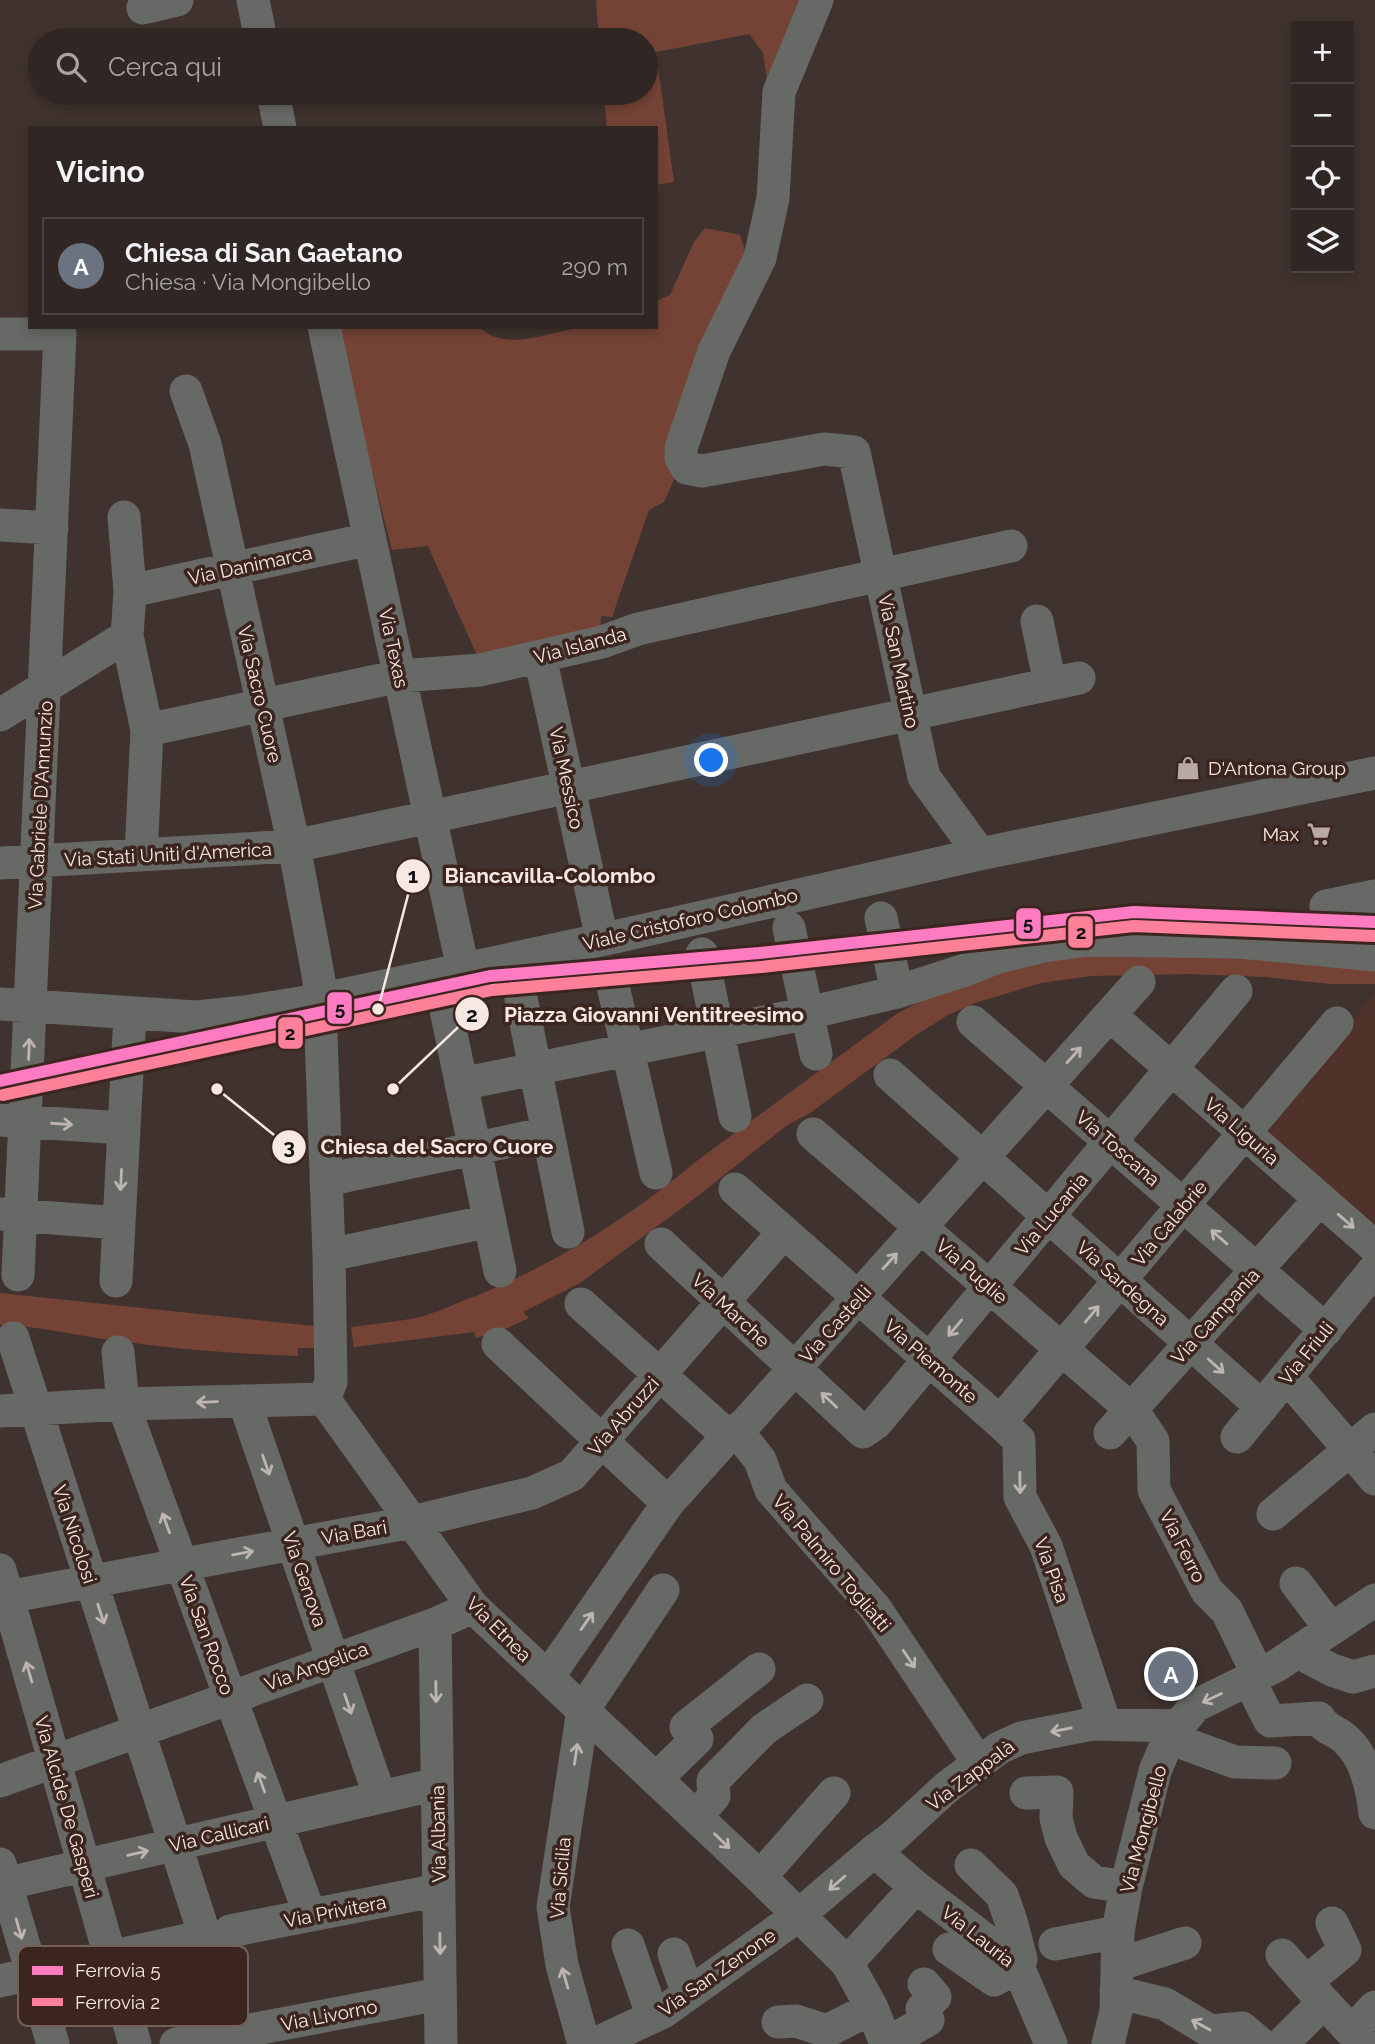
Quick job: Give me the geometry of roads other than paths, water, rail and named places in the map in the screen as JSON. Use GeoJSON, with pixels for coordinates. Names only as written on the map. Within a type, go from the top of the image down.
{"type":"FeatureCollection","features":[{"type":"Feature","properties":{"kind":"street"},"geometry":{"type":"LineString","coordinates":[[143,8],[177,0]]}},
{"type":"Feature","properties":{"kind":"street"},"geometry":{"type":"LineString","coordinates":[[253,0],[259,28]]}},
{"type":"Feature","properties":{"kind":"street","name":"Via San Martino"},"geometry":{"type":"LineString","coordinates":[[817,0],[779,92],[773,198],[760,258],[714,351],[681,448],[681,458],[687,468],[702,471],[824,449],[854,452],[925,777],[980,854]]}},
{"type":"Feature","properties":{"kind":"street"},"geometry":{"type":"LineString","coordinates":[[275,105],[280,126]]}},
{"type":"Feature","properties":{"kind":"street","name":"Via Texas"},"geometry":{"type":"LineString","coordinates":[[324,329],[463,969]]}},
{"type":"Feature","properties":{"kind":"street","name":"Via Gabriele D'Annunzio"},"geometry":{"type":"LineString","coordinates":[[0,334],[61,334],[37,861],[15,1006],[11,1215],[18,1275]]}},
{"type":"Feature","properties":{"kind":"street","name":"Via Sacro Cuore"},"geometry":{"type":"LineString","coordinates":[[186,391],[205,444],[294,846],[319,980],[331,1382],[324,1399]]}},
{"type":"Feature","properties":{"kind":"street"},"geometry":{"type":"LineString","coordinates":[[124,517],[130,591],[127,636],[147,730],[141,855]]}},
{"type":"Feature","properties":{"kind":"street"},"geometry":{"type":"LineString","coordinates":[[0,525],[52,528]]}},
{"type":"Feature","properties":{"kind":"street","name":"Via Danimarca"},"geometry":{"type":"LineString","coordinates":[[130,591],[370,539]]}},
{"type":"Feature","properties":{"kind":"street","name":"Via Islanda"},"geometry":{"type":"LineString","coordinates":[[147,730],[400,676],[480,670],[602,642],[638,629],[1011,546]]}},
{"type":"Feature","properties":{"kind":"street","name":"Via Stati Uniti d'America"},"geometry":{"type":"LineString","coordinates":[[0,863],[294,846],[1065,681],[1037,621]]}},
{"type":"Feature","properties":{"kind":"street"},"geometry":{"type":"LineString","coordinates":[[0,715],[127,636]]}},
{"type":"Feature","properties":{"kind":"street","name":"Via Messico"},"geometry":{"type":"LineString","coordinates":[[540,657],[602,939]]}},
{"type":"Feature","properties":{"kind":"street","name":"Viale Cristoforo Colombo"},"geometry":{"type":"LineString","coordinates":[[15,1006],[196,1017],[319,1000],[980,854],[1375,774]]}},
{"type":"Feature","properties":{"kind":"street"},"geometry":{"type":"LineString","coordinates":[[1326,906],[1375,896]]}},
{"type":"Feature","properties":{"kind":"street"},"geometry":{"type":"LineString","coordinates":[[881,918],[897,992]]}},
{"type":"Feature","properties":{"kind":"street"},"geometry":{"type":"LineString","coordinates":[[789,928],[816,1054]]}},
{"type":"Feature","properties":{"kind":"street"},"geometry":{"type":"LineString","coordinates":[[461,1084],[808,1013],[897,992],[998,957],[1044,946],[1088,940],[1240,942],[1375,955]]}},
{"type":"Feature","properties":{"kind":"street"},"geometry":{"type":"LineString","coordinates":[[702,954],[735,1116]]}},
{"type":"Feature","properties":{"kind":"street"},"geometry":{"type":"LineString","coordinates":[[610,973],[656,1172]]}},
{"type":"Feature","properties":{"kind":"street","name":"Via Castelli"},"geometry":{"type":"LineString","coordinates":[[548,1677],[668,1503],[795,1369],[1139,982]]}},
{"type":"Feature","properties":{"kind":"street"},"geometry":{"type":"LineString","coordinates":[[519,983],[568,1232]]}},
{"type":"Feature","properties":{"kind":"street","name":"Via Lucania"},"geometry":{"type":"LineString","coordinates":[[863,1432],[876,1423],[1236,991]]}},
{"type":"Feature","properties":{"kind":"street"},"geometry":{"type":"LineString","coordinates":[[444,1000],[500,1271]]}},
{"type":"Feature","properties":{"kind":"street"},"geometry":{"type":"LineString","coordinates":[[116,1281],[130,1014]]}},
{"type":"Feature","properties":{"kind":"street","name":"Via Liguria"},"geometry":{"type":"LineString","coordinates":[[1110,1015],[1375,1247]]}},
{"type":"Feature","properties":{"kind":"street","name":"Via Toscana"},"geometry":{"type":"LineString","coordinates":[[974,1022],[1325,1330]]}},
{"type":"Feature","properties":{"kind":"street","name":"Via Calabrie"},"geometry":{"type":"LineString","coordinates":[[1000,1422],[1337,1023]]}},
{"type":"Feature","properties":{"kind":"street","name":"Via Sardegna"},"geometry":{"type":"LineString","coordinates":[[890,1075],[1262,1407]]}},
{"type":"Feature","properties":{"kind":"street"},"geometry":{"type":"LineString","coordinates":[[13,1121],[124,1128]]}},
{"type":"Feature","properties":{"kind":"street"},"geometry":{"type":"LineString","coordinates":[[326,1180],[548,1133]]}},
{"type":"Feature","properties":{"kind":"street","name":"Via Puglie"},"geometry":{"type":"LineString","coordinates":[[813,1134],[1062,1349],[1121,1422]]}},
{"type":"Feature","properties":{"kind":"street","name":"Via Piemonte"},"geometry":{"type":"LineString","coordinates":[[735,1189],[1000,1422]]}},
{"type":"Feature","properties":{"kind":"street","name":"Via Campania"},"geometry":{"type":"LineString","coordinates":[[1121,1422],[1320,1199]]}},
{"type":"Feature","properties":{"kind":"street"},"geometry":{"type":"LineString","coordinates":[[11,1215],[118,1223]]}},
{"type":"Feature","properties":{"kind":"street"},"geometry":{"type":"LineString","coordinates":[[329,1255],[490,1221]]}},
{"type":"Feature","properties":{"kind":"street","name":"Via Abruzzi"},"geometry":{"type":"LineString","coordinates":[[412,1522],[532,1493],[572,1475],[784,1232]]}},
{"type":"Feature","properties":{"kind":"street","name":"Via Marche"},"geometry":{"type":"LineString","coordinates":[[661,1244],[863,1432]]}},
{"type":"Feature","properties":{"kind":"street","name":"Via Friuli"},"geometry":{"type":"LineString","coordinates":[[1237,1437],[1325,1330],[1371,1284]]}},
{"type":"Feature","properties":{"kind":"street","name":"Via Palmiro Togliatti"},"geometry":{"type":"LineString","coordinates":[[581,1304],[760,1460],[771,1490],[875,1608],[979,1764]]}},
{"type":"Feature","properties":{"kind":"street"},"geometry":{"type":"LineString","coordinates":[[498,1344],[668,1503]]}},
{"type":"Feature","properties":{"kind":"street","name":"Via San Rocco"},"geometry":{"type":"LineString","coordinates":[[118,1352],[123,1404],[310,1916]]}},
{"type":"Feature","properties":{"kind":"street","name":"Via Nicolosi"},"geometry":{"type":"LineString","coordinates":[[11,1354],[35,1409],[175,1844],[218,1934],[220,1946]]}},
{"type":"Feature","properties":{"kind":"street"},"geometry":{"type":"LineString","coordinates":[[1287,1377],[1375,1479]]}},
{"type":"Feature","properties":{"kind":"street"},"geometry":{"type":"LineString","coordinates":[[0,1411],[123,1404],[324,1399]]}},
{"type":"Feature","properties":{"kind":"street","name":"Via Etnea"},"geometry":{"type":"LineString","coordinates":[[324,1399],[473,1607],[760,1877],[847,1963],[872,2008],[886,2044]]}},
{"type":"Feature","properties":{"kind":"street","name":"Via Genova"},"geometry":{"type":"LineString","coordinates":[[244,1401],[380,1797]]}},
{"type":"Feature","properties":{"kind":"street","name":"Via Pisa"},"geometry":{"type":"LineString","coordinates":[[1000,1422],[1018,1440],[1020,1497],[1046,1546],[1118,1716]]}},
{"type":"Feature","properties":{"kind":"street","name":"Via Ferro"},"geometry":{"type":"LineString","coordinates":[[1121,1422],[1153,1441],[1154,1490],[1207,1591],[1227,1611],[1269,1721],[1320,1718],[1323,1726],[1344,1738],[1361,1759],[1373,1796],[1375,1813]]}},
{"type":"Feature","properties":{"kind":"street"},"geometry":{"type":"LineString","coordinates":[[1273,1514],[1375,1429]]}},
{"type":"Feature","properties":{"kind":"street","name":"Via Bari"},"geometry":{"type":"LineString","coordinates":[[4,1584],[91,1581],[412,1522]]}},
{"type":"Feature","properties":{"kind":"street"},"geometry":{"type":"LineString","coordinates":[[1296,1583],[1331,1629]]}},
{"type":"Feature","properties":{"kind":"street","name":"Via Alcide De Gasperi"},"geometry":{"type":"LineString","coordinates":[[4,1584],[107,1946]]}},
{"type":"Feature","properties":{"kind":"street"},"geometry":{"type":"LineString","coordinates":[[583,1710],[663,1590]]}},
{"type":"Feature","properties":{"kind":"street","name":"Via Mongibello"},"geometry":{"type":"LineString","coordinates":[[1108,2044],[1116,2011],[1117,1963],[1126,1887],[1155,1771],[1174,1732],[1195,1706],[1276,1666],[1375,1600]]}},
{"type":"Feature","properties":{"kind":"street","name":"Via Angelica"},"geometry":{"type":"LineString","coordinates":[[0,1781],[54,1761],[141,1739],[230,1697],[435,1624],[473,1607]]}},
{"type":"Feature","properties":{"kind":"street","name":"Via Albania"},"geometry":{"type":"LineString","coordinates":[[435,1624],[441,2044]]}},
{"type":"Feature","properties":{"kind":"street"},"geometry":{"type":"LineString","coordinates":[[1298,1652],[1332,1670],[1353,1677],[1375,1671]]}},
{"type":"Feature","properties":{"kind":"street"},"geometry":{"type":"LineString","coordinates":[[656,1780],[696,1739],[686,1727],[759,1669]]}},
{"type":"Feature","properties":{"kind":"street"},"geometry":{"type":"LineString","coordinates":[[696,1817],[714,1796],[713,1782],[764,1728],[807,1700]]}},
{"type":"Feature","properties":{"kind":"street","name":"Via Sicilia"},"geometry":{"type":"LineString","coordinates":[[583,1710],[553,1907],[562,1965],[584,2044]]}},
{"type":"Feature","properties":{"kind":"street","name":"Via Zappalà"},"geometry":{"type":"LineString","coordinates":[[799,1915],[894,1836],[946,1788],[999,1748],[1021,1738],[1118,1716],[1174,1732],[1181,1744],[1235,1762],[1275,1763]]}},
{"type":"Feature","properties":{"kind":"street","name":"Via Callicari"},"geometry":{"type":"LineString","coordinates":[[2,1877],[84,1866],[437,1784]]}},
{"type":"Feature","properties":{"kind":"street"},"geometry":{"type":"LineString","coordinates":[[1026,1793],[1057,1792],[1056,1818],[1061,1838],[1074,1865],[1094,1882],[1126,1887]]}},
{"type":"Feature","properties":{"kind":"street"},"geometry":{"type":"LineString","coordinates":[[760,1877],[834,1793]]}},
{"type":"Feature","properties":{"kind":"street","name":"Via Lauria"},"geometry":{"type":"LineString","coordinates":[[874,1851],[1018,1966],[1050,2044]]}},
{"type":"Feature","properties":{"kind":"street"},"geometry":{"type":"LineString","coordinates":[[949,1949],[994,1980],[1018,1966],[1021,1959],[1002,1895],[971,1864]]}},
{"type":"Feature","properties":{"kind":"street"},"geometry":{"type":"LineString","coordinates":[[2,1877],[23,1946]]}},
{"type":"Feature","properties":{"kind":"street"},"geometry":{"type":"LineString","coordinates":[[847,1963],[916,1887]]}},
{"type":"Feature","properties":{"kind":"street","name":"Via Privitera"},"geometry":{"type":"LineString","coordinates":[[162,1946],[439,1889]]}},
{"type":"Feature","properties":{"kind":"street","name":"Via San Zenone"},"geometry":{"type":"LineString","coordinates":[[595,2044],[653,2017],[799,1915]]}},
{"type":"Feature","properties":{"kind":"street"},"geometry":{"type":"LineString","coordinates":[[1282,2044],[1345,1950],[1332,1923]]}},
{"type":"Feature","properties":{"kind":"street"},"geometry":{"type":"LineString","coordinates":[[1117,1963],[1185,1943]]}},
{"type":"Feature","properties":{"kind":"street"},"geometry":{"type":"LineString","coordinates":[[1055,1944],[1117,1963],[1165,2004],[1210,2032],[1242,2028],[1261,2044]]}},
{"type":"Feature","properties":{"kind":"street"},"geometry":{"type":"LineString","coordinates":[[628,1945],[653,2017]]}},
{"type":"Feature","properties":{"kind":"street"},"geometry":{"type":"LineString","coordinates":[[674,1954],[688,1994]]}},
{"type":"Feature","properties":{"kind":"street"},"geometry":{"type":"LineString","coordinates":[[1282,1955],[1357,2038],[1375,2007]]}},
{"type":"Feature","properties":{"kind":"street","name":"Via Privitera"},"geometry":{"type":"LineString","coordinates":[[0,1981],[18,1977]]}},
{"type":"Feature","properties":{"kind":"street"},"geometry":{"type":"LineString","coordinates":[[886,2044],[928,2020],[922,2009],[935,1997],[924,1984]]}},
{"type":"Feature","properties":{"kind":"street","name":"Via Livorno"},"geometry":{"type":"LineString","coordinates":[[176,2044],[238,2038],[440,1994]]}},
{"type":"Feature","properties":{"kind":"street"},"geometry":{"type":"LineString","coordinates":[[778,2022],[796,2021],[827,2031],[872,2008]]}},
{"type":"Feature","properties":{"kind":"street"},"geometry":{"type":"LineString","coordinates":[[48,2026],[53,2044]]}},
{"type":"Feature","properties":{"kind":"street","name":"Via Alcide De Gasperi"},"geometry":{"type":"LineString","coordinates":[[130,2026],[135,2044]]}},
{"type":"Feature","properties":{"kind":"rail line","name":"5"},"geometry":{"type":"LineString","coordinates":[[0,1081],[490,976],[759,953],[1134,912],[1375,922]]}},
{"type":"Feature","properties":{"kind":"rail line","name":"2"},"geometry":{"type":"LineString","coordinates":[[3,1095],[492,990],[761,967],[1134,926],[1374,936]]}},
{"type":"Feature","properties":{"kind":"place","name":"D'Antona Group"},"geometry":{"type":"Point","coordinates":[1188,768]}},
{"type":"Feature","properties":{"kind":"place","name":"Max"},"geometry":{"type":"Point","coordinates":[1319,834]}},
{"type":"Feature","properties":{"kind":"place","name":"Biancavilla-Colombo"},"geometry":{"type":"Point","coordinates":[378,1009]}},
{"type":"Feature","properties":{"kind":"place","name":"Chiesa del Sacro Cuore"},"geometry":{"type":"Point","coordinates":[217,1089]}},
{"type":"Feature","properties":{"kind":"place","name":"Piazza Giovanni Ventitreesimo"},"geometry":{"type":"Point","coordinates":[393,1089]}},
{"type":"Feature","properties":{"kind":"place","name":"Chiesa di San Gaetano"},"geometry":{"type":"Point","coordinates":[1171,1674]}}]}
